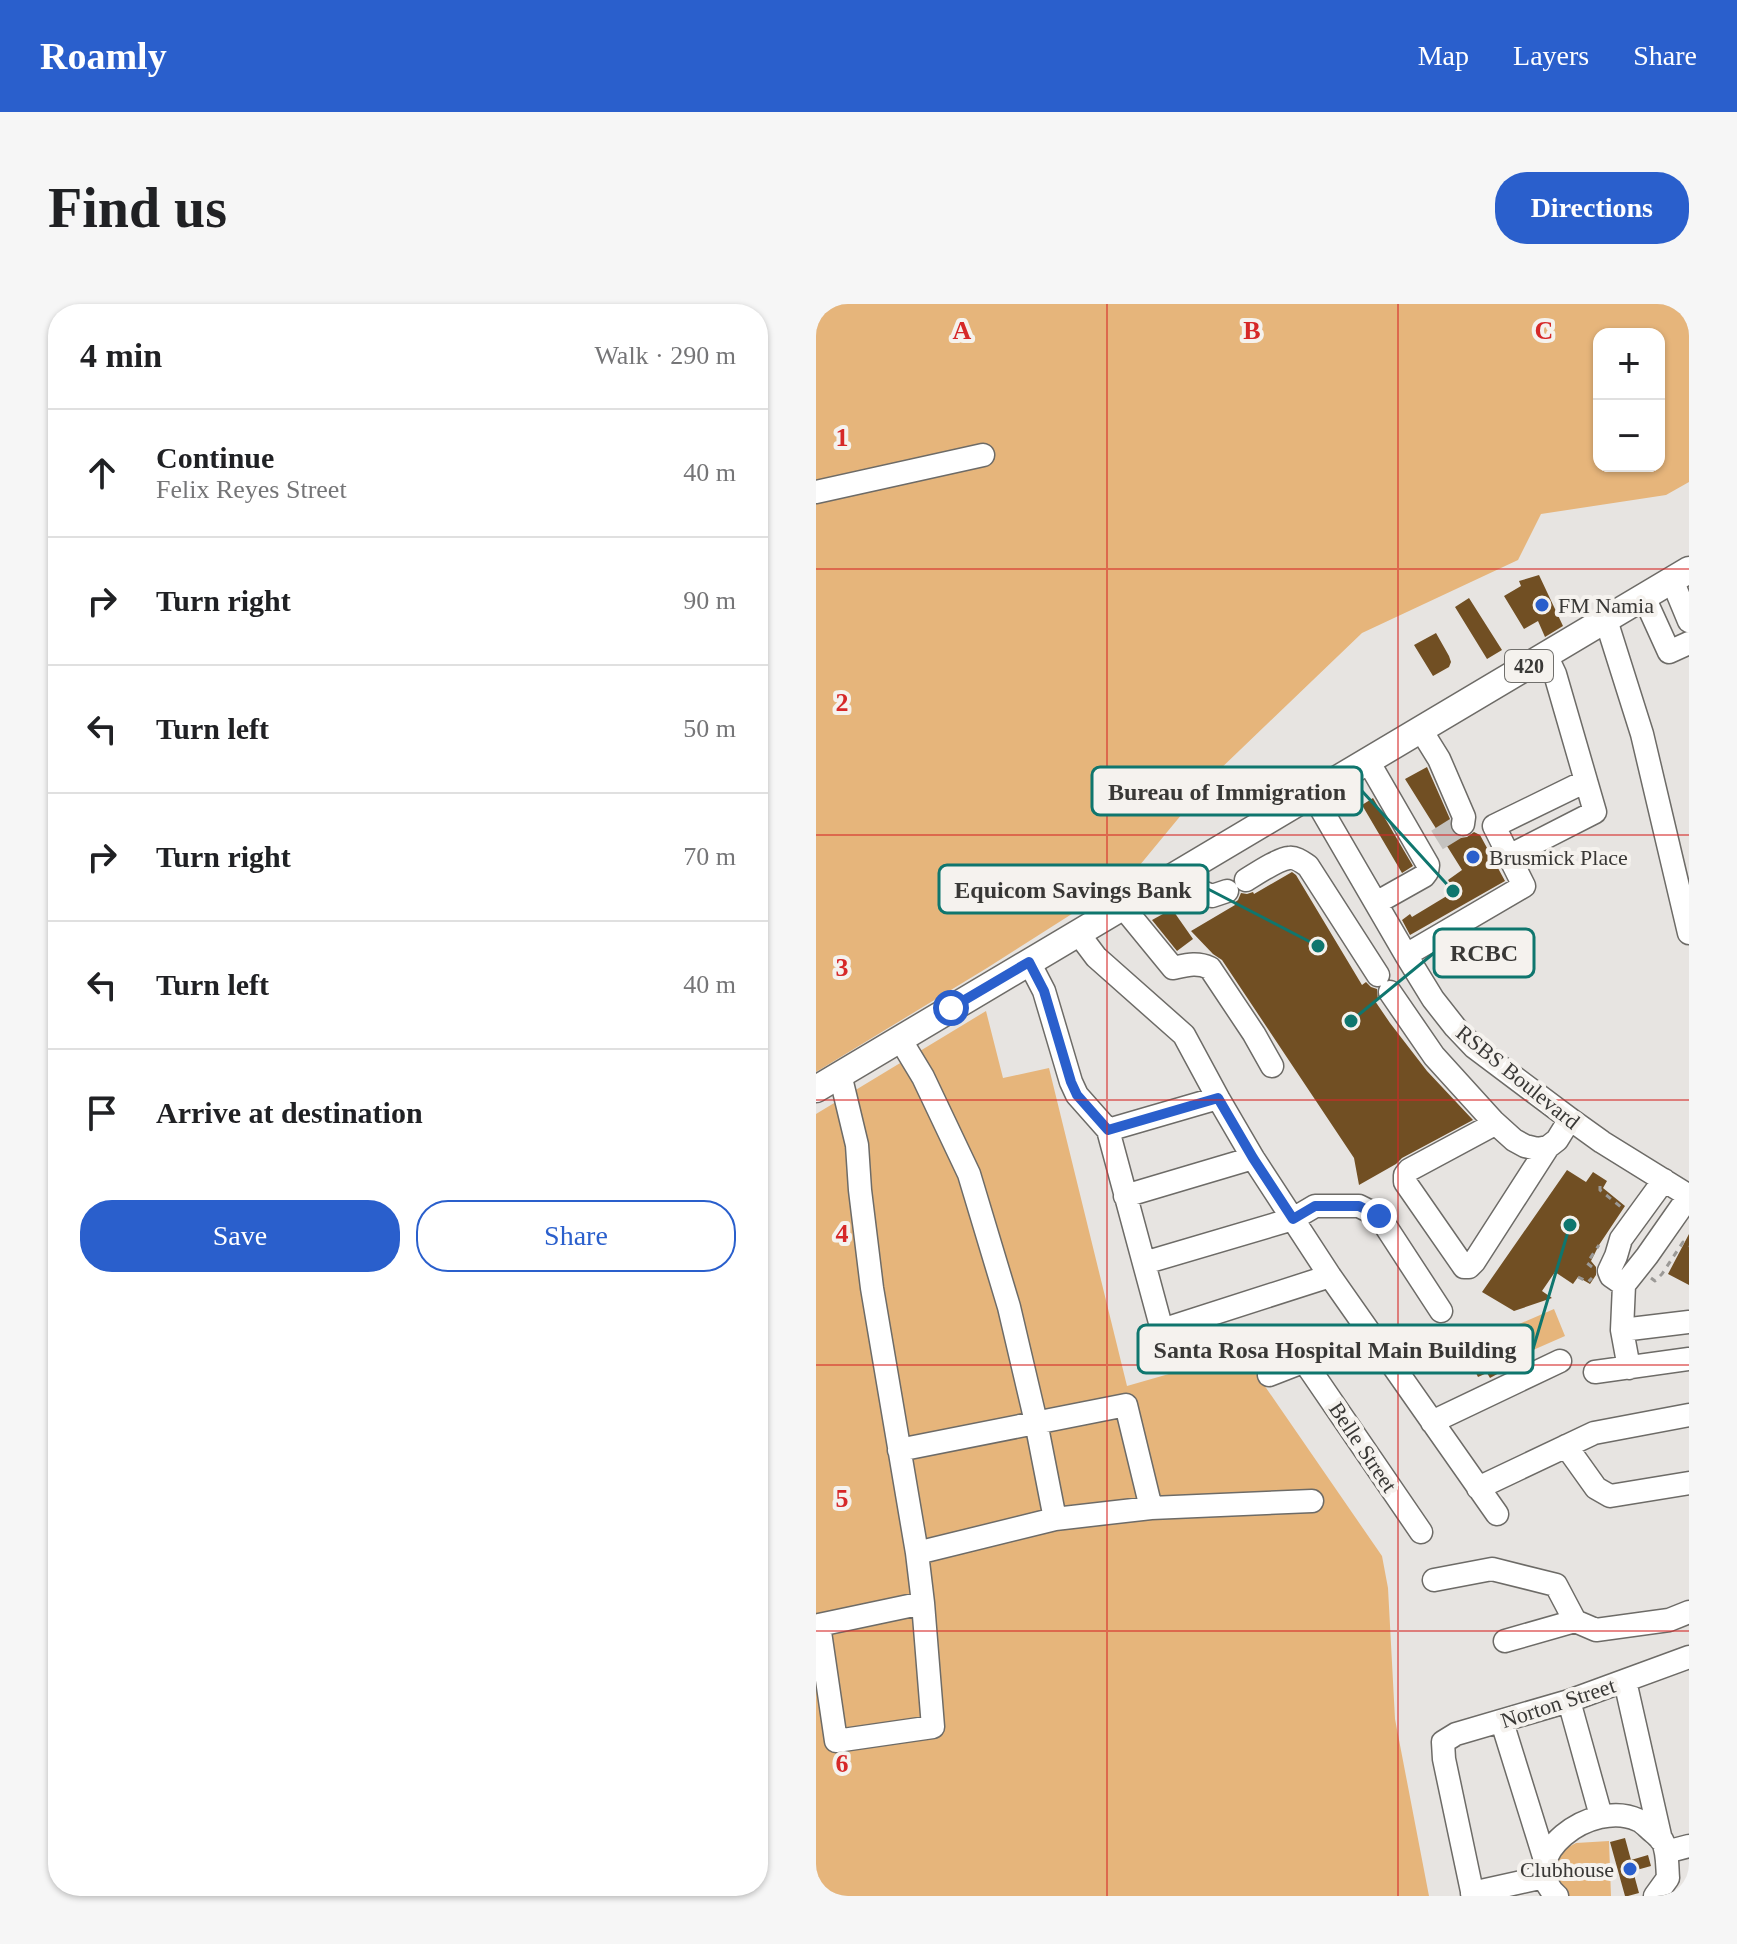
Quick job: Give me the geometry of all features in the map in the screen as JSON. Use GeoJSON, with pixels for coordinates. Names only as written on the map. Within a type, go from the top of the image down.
{"type":"FeatureCollection","features":[{"type":"Feature","properties":{"kind":"main road","name":"420"},"geometry":{"type":"LineString","coordinates":[[816,1089],[1681,575]]}},
{"type":"Feature","properties":{"kind":"street"},"geometry":{"type":"LineString","coordinates":[[816,492],[983,455]]}},
{"type":"Feature","properties":{"kind":"street"},"geometry":{"type":"LineString","coordinates":[[1681,575],[1689,621]]}},
{"type":"Feature","properties":{"kind":"street"},"geometry":{"type":"LineString","coordinates":[[1644,597],[1669,652],[1689,643]]}},
{"type":"Feature","properties":{"kind":"street"},"geometry":{"type":"LineString","coordinates":[[1606,620],[1642,734],[1689,933]]}},
{"type":"Feature","properties":{"kind":"street"},"geometry":{"type":"LineString","coordinates":[[1509,856],[1595,812],[1555,674],[1546,655]]}},
{"type":"Feature","properties":{"kind":"street"},"geometry":{"type":"LineString","coordinates":[[1421,730],[1439,759],[1464,817],[1463,824]]}},
{"type":"Feature","properties":{"kind":"street"},"geometry":{"type":"LineString","coordinates":[[1368,761],[1428,846],[1428,865],[1424,876],[1376,903]]}},
{"type":"Feature","properties":{"kind":"street"},"geometry":{"type":"LineString","coordinates":[[1406,955],[1524,886],[1494,826],[1586,781]]}},
{"type":"Feature","properties":{"kind":"street","name":"RSBS Boulevard"},"geometry":{"type":"LineString","coordinates":[[1313,795],[1406,955],[1433,999],[1455,1027],[1474,1047],[1570,1119],[1689,1196]]}},
{"type":"Feature","properties":{"kind":"street"},"geometry":{"type":"LineString","coordinates":[[1172,879],[1212,896],[1291,857],[1308,866],[1434,1056],[1514,1140],[1537,1149],[1548,1147]]}},
{"type":"Feature","properties":{"kind":"street"},"geometry":{"type":"LineString","coordinates":[[1324,891],[1356,871]]}},
{"type":"Feature","properties":{"kind":"street"},"geometry":{"type":"LineString","coordinates":[[1123,907],[1173,968],[1201,964],[1210,968],[1272,1066]]}},
{"type":"Feature","properties":{"kind":"street"},"geometry":{"type":"LineString","coordinates":[[1078,933],[1096,957],[1184,1035],[1253,1158],[1330,1276],[1497,1514]]}},
{"type":"Feature","properties":{"kind":"street"},"geometry":{"type":"LineString","coordinates":[[1029,962],[1044,991],[1077,1095],[1108,1130],[1162,1330],[1330,1276]]}},
{"type":"Feature","properties":{"kind":"street"},"geometry":{"type":"LineString","coordinates":[[1405,1016],[1433,999]]}},
{"type":"Feature","properties":{"kind":"street"},"geometry":{"type":"LineString","coordinates":[[900,1039],[923,1077],[969,1174],[1009,1307],[1055,1519]]}},
{"type":"Feature","properties":{"kind":"street"},"geometry":{"type":"LineString","coordinates":[[840,1074],[857,1145],[872,1288],[917,1553],[923,1603],[933,1727],[836,1741],[818,1625],[923,1603]]}},
{"type":"Feature","properties":{"kind":"street"},"geometry":{"type":"LineString","coordinates":[[1108,1130],[1218,1098]]}},
{"type":"Feature","properties":{"kind":"street"},"geometry":{"type":"LineString","coordinates":[[1493,1121],[1489,1127],[1405,1175],[1405,1182],[1464,1267],[1474,1262],[1548,1147],[1557,1140],[1570,1119]]}},
{"type":"Feature","properties":{"kind":"street"},"geometry":{"type":"LineString","coordinates":[[1125,1196],[1253,1158]]}},
{"type":"Feature","properties":{"kind":"street"},"geometry":{"type":"LineString","coordinates":[[1624,1285],[1609,1271],[1621,1239],[1664,1180]]}},
{"type":"Feature","properties":{"kind":"street"},"geometry":{"type":"LineString","coordinates":[[1629,1368],[1622,1330],[1624,1285],[1689,1196]]}},
{"type":"Feature","properties":{"kind":"street"},"geometry":{"type":"LineString","coordinates":[[1144,1263],[1293,1219],[1315,1206],[1359,1206],[1379,1216],[1441,1311]]}},
{"type":"Feature","properties":{"kind":"street"},"geometry":{"type":"LineString","coordinates":[[1622,1330],[1689,1322]]}},
{"type":"Feature","properties":{"kind":"street"},"geometry":{"type":"LineString","coordinates":[[1269,1375],[1372,1335]]}},
{"type":"Feature","properties":{"kind":"street"},"geometry":{"type":"LineString","coordinates":[[1595,1372],[1689,1359]]}},
{"type":"Feature","properties":{"kind":"street","name":"Belle Street"},"geometry":{"type":"LineString","coordinates":[[1304,1361],[1421,1532]]}},
{"type":"Feature","properties":{"kind":"street"},"geometry":{"type":"LineString","coordinates":[[1432,1422],[1560,1361]]}},
{"type":"Feature","properties":{"kind":"street"},"geometry":{"type":"LineString","coordinates":[[899,1450],[1126,1405],[1151,1508]]}},
{"type":"Feature","properties":{"kind":"street"},"geometry":{"type":"LineString","coordinates":[[1478,1488],[1594,1433],[1689,1415]]}},
{"type":"Feature","properties":{"kind":"street"},"geometry":{"type":"LineString","coordinates":[[1566,1446],[1596,1488],[1610,1496],[1689,1483]]}},
{"type":"Feature","properties":{"kind":"street"},"geometry":{"type":"LineString","coordinates":[[917,1553],[1055,1519],[1151,1508],[1312,1501]]}},
{"type":"Feature","properties":{"kind":"street"},"geometry":{"type":"LineString","coordinates":[[1434,1580],[1492,1569],[1556,1585],[1575,1621],[1596,1630],[1669,1620],[1689,1612]]}},
{"type":"Feature","properties":{"kind":"street"},"geometry":{"type":"LineString","coordinates":[[1505,1641],[1575,1621]]}},
{"type":"Feature","properties":{"kind":"street","name":"Norton Street"},"geometry":{"type":"LineString","coordinates":[[1473,1894],[1443,1742],[1456,1734],[1569,1701],[1689,1659]]}},
{"type":"Feature","properties":{"kind":"street"},"geometry":{"type":"LineString","coordinates":[[1625,1681],[1672,1887],[1655,1896]]}},
{"type":"Feature","properties":{"kind":"street"},"geometry":{"type":"LineString","coordinates":[[1569,1701],[1601,1816]]}},
{"type":"Feature","properties":{"kind":"street"},"geometry":{"type":"LineString","coordinates":[[1502,1722],[1551,1884]]}},
{"type":"Feature","properties":{"kind":"street"},"geometry":{"type":"LineString","coordinates":[[1551,1884],[1565,1832],[1601,1816],[1621,1815],[1640,1820],[1664,1846],[1689,1846]]}},
{"type":"Feature","properties":{"kind":"street"},"geometry":{"type":"LineString","coordinates":[[1473,1894],[1551,1884]]}},
{"type":"Feature","properties":{"kind":"shaded area"},"geometry":{"type":"Polygon","coordinates":[[[816,304],[1689,304],[1689,482],[1666,495],[1541,514],[1518,560],[1362,633],[1215,774],[1130,877],[816,1072],[816,304]]]}},
{"type":"Feature","properties":{"kind":"shaded area"},"geometry":{"type":"Polygon","coordinates":[[[986,1011],[1003,1078],[1049,1068],[1127,1386],[1242,1353],[1382,1556],[1388,1588],[1395,1719],[1429,1896],[816,1896],[816,1114],[986,1011]]]}},
{"type":"Feature","properties":{"kind":"shaded area"},"geometry":{"type":"Polygon","coordinates":[[[1554,1309],[1565,1336],[1515,1358],[1503,1331],[1554,1309]]]}},
{"type":"Feature","properties":{"kind":"shaded area"},"geometry":{"type":"Polygon","coordinates":[[[1609,1841],[1611,1896],[1567,1896],[1561,1893],[1554,1867],[1563,1850],[1576,1843],[1609,1841]]]}},
{"type":"Feature","properties":{"kind":"building","name":"FM Namia"},"geometry":{"type":"Polygon","coordinates":[[[1539,575],[1563,626],[1545,637],[1538,621],[1524,629],[1504,596],[1521,586],[1519,581],[1539,575]]]}},
{"type":"Feature","properties":{"kind":"building"},"geometry":{"type":"Polygon","coordinates":[[[1469,598],[1502,650],[1487,659],[1455,607],[1469,598]]]}},
{"type":"Feature","properties":{"kind":"building"},"geometry":{"type":"Polygon","coordinates":[[[1436,633],[1451,662],[1449,667],[1433,676],[1414,645],[1436,633]]]}},
{"type":"Feature","properties":{"kind":"building","name":"Brusmick Place"},"geometry":{"type":"Polygon","coordinates":[[[1427,767],[1450,819],[1450,830],[1460,838],[1474,832],[1480,835],[1505,881],[1410,935],[1402,920],[1455,891],[1448,880],[1462,870],[1405,779],[1427,767]]]}},
{"type":"Feature","properties":{"kind":"building"},"geometry":{"type":"Polygon","coordinates":[[[1373,798],[1413,866],[1402,873],[1362,805],[1373,798]]]}},
{"type":"Feature","properties":{"kind":"building"},"geometry":{"type":"Polygon","coordinates":[[[1292,872],[1362,985],[1366,982],[1377,989],[1378,1000],[1375,1001],[1390,1023],[1427,1071],[1473,1120],[1359,1185],[1354,1158],[1222,960],[1191,931],[1235,905],[1241,893],[1254,894],[1292,872]]]}},
{"type":"Feature","properties":{"kind":"building"},"geometry":{"type":"Polygon","coordinates":[[[1172,909],[1193,939],[1177,951],[1152,920],[1172,909]]]}},
{"type":"Feature","properties":{"kind":"building"},"geometry":{"type":"Polygon","coordinates":[[[1567,1170],[1586,1182],[1593,1172],[1607,1181],[1603,1188],[1625,1206],[1591,1261],[1596,1267],[1596,1275],[1590,1284],[1578,1277],[1573,1284],[1555,1272],[1542,1291],[1552,1298],[1514,1311],[1482,1292],[1567,1170]]]}},
{"type":"Feature","properties":{"kind":"building"},"geometry":{"type":"Polygon","coordinates":[[[1689,1234],[1689,1285],[1668,1274],[1689,1234]]]}},
{"type":"Feature","properties":{"kind":"building"},"geometry":{"type":"Polygon","coordinates":[[[1496,1337],[1508,1363],[1499,1368],[1501,1372],[1490,1378],[1487,1373],[1478,1377],[1465,1351],[1496,1337]]]}},
{"type":"Feature","properties":{"kind":"building","name":"Clubhouse"},"geometry":{"type":"Polygon","coordinates":[[[1625,1838],[1631,1860],[1648,1855],[1651,1866],[1633,1871],[1639,1893],[1628,1896],[1625,1896],[1610,1842],[1625,1838]]]}},
{"type":"Feature","properties":{"kind":"tunnel"},"geometry":{"type":"LineString","coordinates":[[1437,840],[1463,824]]}},
{"type":"Feature","properties":{"kind":"place","name":"FM Namia"},"geometry":{"type":"Point","coordinates":[1542,605]}},
{"type":"Feature","properties":{"kind":"place","name":"Brusmick Place"},"geometry":{"type":"Point","coordinates":[1473,857]}},
{"type":"Feature","properties":{"kind":"place","name":"Bureau of Immigration"},"geometry":{"type":"Point","coordinates":[1453,891]}},
{"type":"Feature","properties":{"kind":"place","name":"Equicom Savings Bank"},"geometry":{"type":"Point","coordinates":[1318,946]}},
{"type":"Feature","properties":{"kind":"place","name":"RCBC"},"geometry":{"type":"Point","coordinates":[1351,1021]}},
{"type":"Feature","properties":{"kind":"place","name":"Santa Rosa Hospital Main Building"},"geometry":{"type":"Point","coordinates":[1570,1225]}},
{"type":"Feature","properties":{"kind":"place","name":"Clubhouse"},"geometry":{"type":"Point","coordinates":[1630,1869]}},
{"type":"Feature","properties":{"kind":"route"},"geometry":{"type":"LineString","coordinates":[[951,1008],[1029,962],[1044,991],[1077,1095],[1108,1130],[1218,1098],[1293,1219],[1315,1206],[1359,1206],[1379,1216]]}}]}
